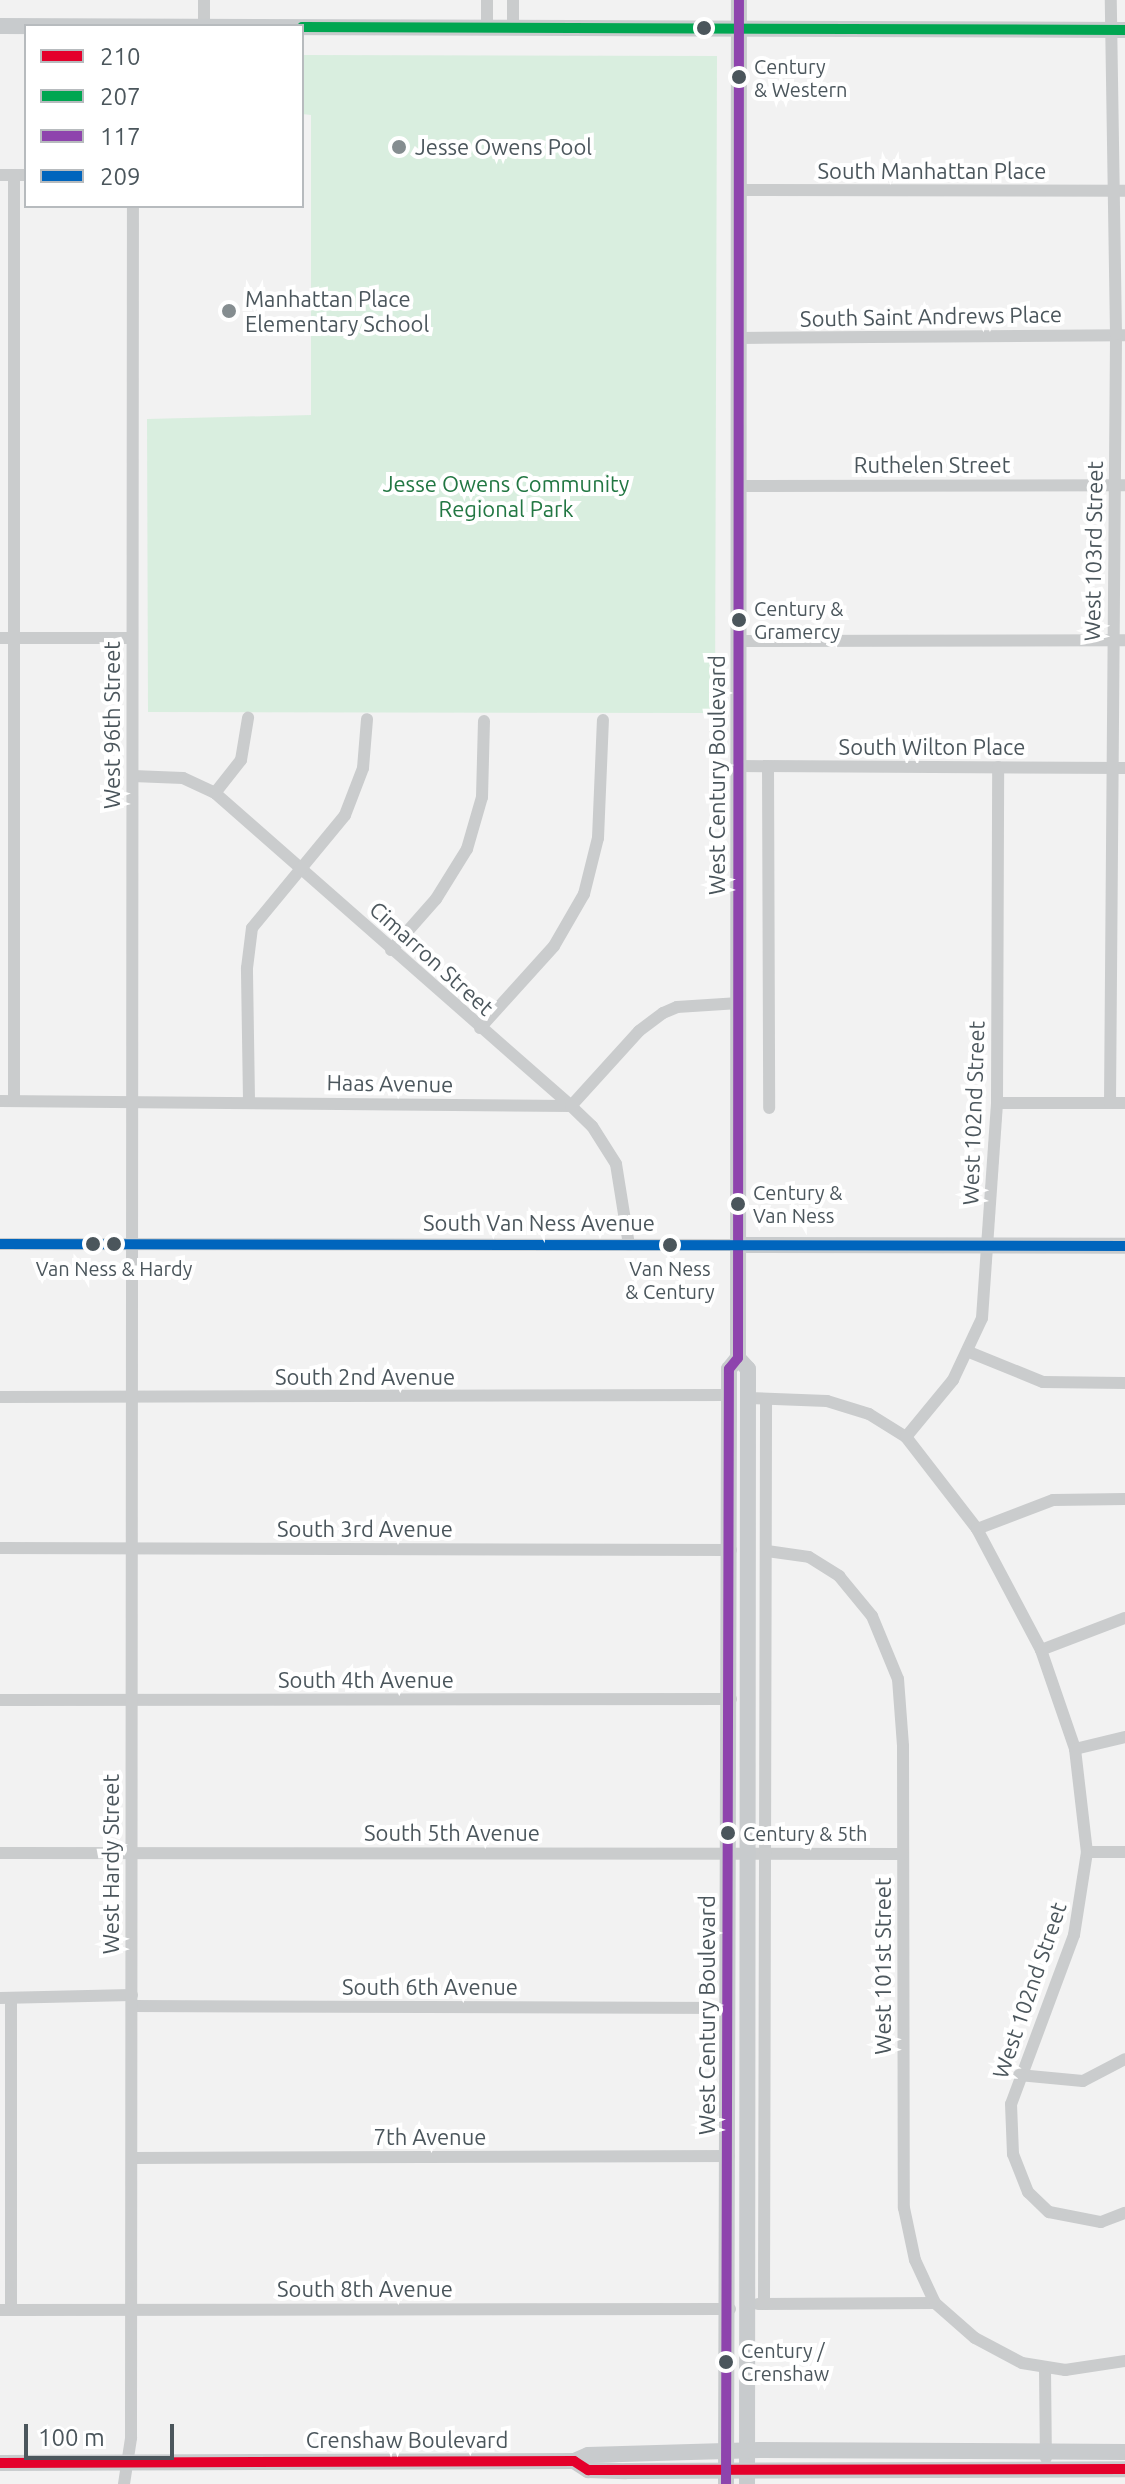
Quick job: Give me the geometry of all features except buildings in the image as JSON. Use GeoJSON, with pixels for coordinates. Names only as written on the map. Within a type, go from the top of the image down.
{"type":"FeatureCollection","features":[{"type":"Feature","properties":{"kind":"main road","name":"West Century Boulevard"},"geometry":{"type":"LineString","coordinates":[[739,0],[738,1358],[729,1369],[729,1395],[731,1699],[747,2304],[747,2478]]}},
{"type":"Feature","properties":{"kind":"main road"},"geometry":{"type":"LineString","coordinates":[[304,25],[1118,30]]}},
{"type":"Feature","properties":{"kind":"main road"},"geometry":{"type":"LineString","coordinates":[[0,26],[24,26]]}},
{"type":"Feature","properties":{"kind":"main road","name":"South Van Ness Avenue"},"geometry":{"type":"LineString","coordinates":[[738,1245],[1125,1246]]}},
{"type":"Feature","properties":{"kind":"main road","name":"West Century Boulevard"},"geometry":{"type":"LineString","coordinates":[[726,2478],[730,2309],[728,2008],[737,1853],[748,1398],[748,1369],[738,1358]]}},
{"type":"Feature","properties":{"kind":"main road","name":"Crenshaw Boulevard"},"geometry":{"type":"LineString","coordinates":[[0,2463],[574,2461],[588,2455],[747,2451],[1046,2460],[1125,2469]]}},
{"type":"Feature","properties":{"kind":"main road","name":"Crenshaw Boulevard"},"geometry":{"type":"LineString","coordinates":[[574,2461],[588,2470],[624,2477],[747,2478],[1046,2460],[1125,2452]]}},
{"type":"Feature","properties":{"kind":"street"},"geometry":{"type":"LineString","coordinates":[[204,0],[204,24]]}},
{"type":"Feature","properties":{"kind":"street"},"geometry":{"type":"LineString","coordinates":[[487,0],[487,25]]}},
{"type":"Feature","properties":{"kind":"street"},"geometry":{"type":"LineString","coordinates":[[513,0],[513,25]]}},
{"type":"Feature","properties":{"kind":"street","name":"West 103rd Street"},"geometry":{"type":"LineString","coordinates":[[1110,1103],[1111,640],[1120,485],[1120,334],[1111,191],[1118,30],[1111,0]]}},
{"type":"Feature","properties":{"kind":"street"},"geometry":{"type":"LineString","coordinates":[[0,175],[20,175],[6,638],[7,1101]]}},
{"type":"Feature","properties":{"kind":"street","name":"South Manhattan Place"},"geometry":{"type":"LineString","coordinates":[[738,190],[1125,191]]}},
{"type":"Feature","properties":{"kind":"street","name":"West 96th Street"},"geometry":{"type":"LineString","coordinates":[[131,1244],[133,208]]}},
{"type":"Feature","properties":{"kind":"street","name":"South Saint Andrews Place"},"geometry":{"type":"LineString","coordinates":[[738,338],[1120,334]]}},
{"type":"Feature","properties":{"kind":"street","name":"Ruthelen Street"},"geometry":{"type":"LineString","coordinates":[[739,486],[1120,485]]}},
{"type":"Feature","properties":{"kind":"street"},"geometry":{"type":"LineString","coordinates":[[6,638],[132,638]]}},
{"type":"Feature","properties":{"kind":"street"},"geometry":{"type":"LineString","coordinates":[[739,641],[1125,640]]}},
{"type":"Feature","properties":{"kind":"street"},"geometry":{"type":"LineString","coordinates":[[215,793],[241,760],[248,718]]}},
{"type":"Feature","properties":{"kind":"street"},"geometry":{"type":"LineString","coordinates":[[249,1100],[248,945],[263,912],[330,836],[356,793],[367,719]]}},
{"type":"Feature","properties":{"kind":"street"},"geometry":{"type":"LineString","coordinates":[[480,1028],[554,946],[584,894],[598,838],[603,720]]}},
{"type":"Feature","properties":{"kind":"street"},"geometry":{"type":"LineString","coordinates":[[391,950],[436,899],[467,849],[482,797],[484,721]]}},
{"type":"Feature","properties":{"kind":"street","name":"South Wilton Place"},"geometry":{"type":"LineString","coordinates":[[739,766],[1125,768]]}},
{"type":"Feature","properties":{"kind":"street"},"geometry":{"type":"LineString","coordinates":[[768,767],[769,1108]]}},
{"type":"Feature","properties":{"kind":"street","name":"West 102nd Street"},"geometry":{"type":"LineString","coordinates":[[998,767],[997,1103],[982,1318],[969,1352],[906,1437],[977,1529],[1041,1650],[1075,1749],[1087,1852],[1074,1935],[1019,2075],[1010,2117],[1015,2166],[1035,2201],[1064,2219],[1101,2222],[1125,2213]]}},
{"type":"Feature","properties":{"kind":"street","name":"Cimarron Street"},"geometry":{"type":"LineString","coordinates":[[133,776],[183,778],[215,793],[571,1106],[592,1126],[616,1164],[629,1245]]}},
{"type":"Feature","properties":{"kind":"street"},"geometry":{"type":"LineString","coordinates":[[571,1106],[639,1031],[663,1013],[677,1007],[739,1003]]}},
{"type":"Feature","properties":{"kind":"street","name":"Haas Avenue"},"geometry":{"type":"LineString","coordinates":[[7,1101],[249,1100],[571,1106]]}},
{"type":"Feature","properties":{"kind":"street"},"geometry":{"type":"LineString","coordinates":[[997,1103],[1125,1103]]}},
{"type":"Feature","properties":{"kind":"street","name":"South Van Ness Avenue"},"geometry":{"type":"LineString","coordinates":[[0,1244],[738,1245]]}},
{"type":"Feature","properties":{"kind":"street","name":"West Hardy Street"},"geometry":{"type":"LineString","coordinates":[[124,2484],[128,2463],[132,2158],[129,1700],[131,1244]]}},
{"type":"Feature","properties":{"kind":"street"},"geometry":{"type":"LineString","coordinates":[[969,1352],[1043,1382],[1125,1383]]}},
{"type":"Feature","properties":{"kind":"street","name":"South 2nd Avenue"},"geometry":{"type":"LineString","coordinates":[[0,1397],[729,1395]]}},
{"type":"Feature","properties":{"kind":"street"},"geometry":{"type":"LineString","coordinates":[[748,1398],[827,1401],[869,1414],[906,1437]]}},
{"type":"Feature","properties":{"kind":"street"},"geometry":{"type":"LineString","coordinates":[[764,2304],[766,1399]]}},
{"type":"Feature","properties":{"kind":"street"},"geometry":{"type":"LineString","coordinates":[[977,1529],[1053,1500],[1125,1499]]}},
{"type":"Feature","properties":{"kind":"street","name":"South 3rd Avenue"},"geometry":{"type":"LineString","coordinates":[[0,1548],[731,1550]]}},
{"type":"Feature","properties":{"kind":"street","name":"West 101st Street"},"geometry":{"type":"LineString","coordinates":[[767,1551],[825,1564],[859,1597],[888,1648],[902,1710],[904,2208],[915,2260],[935,2303]]}},
{"type":"Feature","properties":{"kind":"street"},"geometry":{"type":"LineString","coordinates":[[1041,1650],[1125,1618]]}},
{"type":"Feature","properties":{"kind":"street","name":"South 4th Avenue"},"geometry":{"type":"LineString","coordinates":[[0,1700],[731,1699]]}},
{"type":"Feature","properties":{"kind":"street"},"geometry":{"type":"LineString","coordinates":[[1075,1749],[1125,1737]]}},
{"type":"Feature","properties":{"kind":"street"},"geometry":{"type":"LineString","coordinates":[[1087,1852],[1125,1852]]}},
{"type":"Feature","properties":{"kind":"street","name":"South 5th Avenue"},"geometry":{"type":"LineString","coordinates":[[0,1853],[903,1854]]}},
{"type":"Feature","properties":{"kind":"street"},"geometry":{"type":"LineString","coordinates":[[6,1998],[6,2310]]}},
{"type":"Feature","properties":{"kind":"street","name":"South 6th Avenue"},"geometry":{"type":"LineString","coordinates":[[6,1998],[728,2008]]}},
{"type":"Feature","properties":{"kind":"street"},"geometry":{"type":"LineString","coordinates":[[1019,2075],[1083,2081],[1125,2059]]}},
{"type":"Feature","properties":{"kind":"street","name":"7th Avenue"},"geometry":{"type":"LineString","coordinates":[[132,2158],[729,2156]]}},
{"type":"Feature","properties":{"kind":"street"},"geometry":{"type":"LineString","coordinates":[[747,2304],[935,2303],[975,2338],[1045,2369],[1125,2361]]}},
{"type":"Feature","properties":{"kind":"street","name":"South 8th Avenue"},"geometry":{"type":"LineString","coordinates":[[6,2310],[730,2309]]}},
{"type":"Feature","properties":{"kind":"street"},"geometry":{"type":"LineString","coordinates":[[1045,2369],[1046,2460]]}},
{"type":"Feature","properties":{"kind":"green space","name":"Jesse Owens Community Regional Park"},"geometry":{"type":"Polygon","coordinates":[[[304,55],[717,56],[715,713],[148,712],[147,419],[311,415],[311,115],[304,114],[304,55]]]}},
{"type":"Feature","properties":{"kind":"transit line","name":"117"},"geometry":{"type":"LineString","coordinates":[[726,2484],[729,1369],[738,1358],[739,0]]}},
{"type":"Feature","properties":{"kind":"transit line","name":"207"},"geometry":{"type":"LineString","coordinates":[[304,27],[1125,30]]}},
{"type":"Feature","properties":{"kind":"transit line","name":"209"},"geometry":{"type":"LineString","coordinates":[[0,1244],[1125,1246]]}},
{"type":"Feature","properties":{"kind":"transit line","name":"210"},"geometry":{"type":"LineString","coordinates":[[0,2463],[574,2461],[588,2470],[1125,2469]]}},
{"type":"Feature","properties":{"kind":"place","name":"Century & Western"},"geometry":{"type":"Point","coordinates":[739,77]}},
{"type":"Feature","properties":{"kind":"place","name":"Jesse Owens Pool"},"geometry":{"type":"Point","coordinates":[399,147]}},
{"type":"Feature","properties":{"kind":"place","name":"Manhattan Place Elementary School"},"geometry":{"type":"Point","coordinates":[229,311]}},
{"type":"Feature","properties":{"kind":"place","name":"Century & Gramercy"},"geometry":{"type":"Point","coordinates":[739,620]}},
{"type":"Feature","properties":{"kind":"place","name":"Century & Van Ness"},"geometry":{"type":"Point","coordinates":[738,1204]}},
{"type":"Feature","properties":{"kind":"place","name":"Van Ness & Hardy"},"geometry":{"type":"Point","coordinates":[114,1244]}},
{"type":"Feature","properties":{"kind":"place","name":"Van Ness & Century"},"geometry":{"type":"Point","coordinates":[670,1245]}},
{"type":"Feature","properties":{"kind":"place","name":"Century & 5th"},"geometry":{"type":"Point","coordinates":[728,1833]}},
{"type":"Feature","properties":{"kind":"place","name":"Century / Crenshaw"},"geometry":{"type":"Point","coordinates":[726,2362]}}]}
